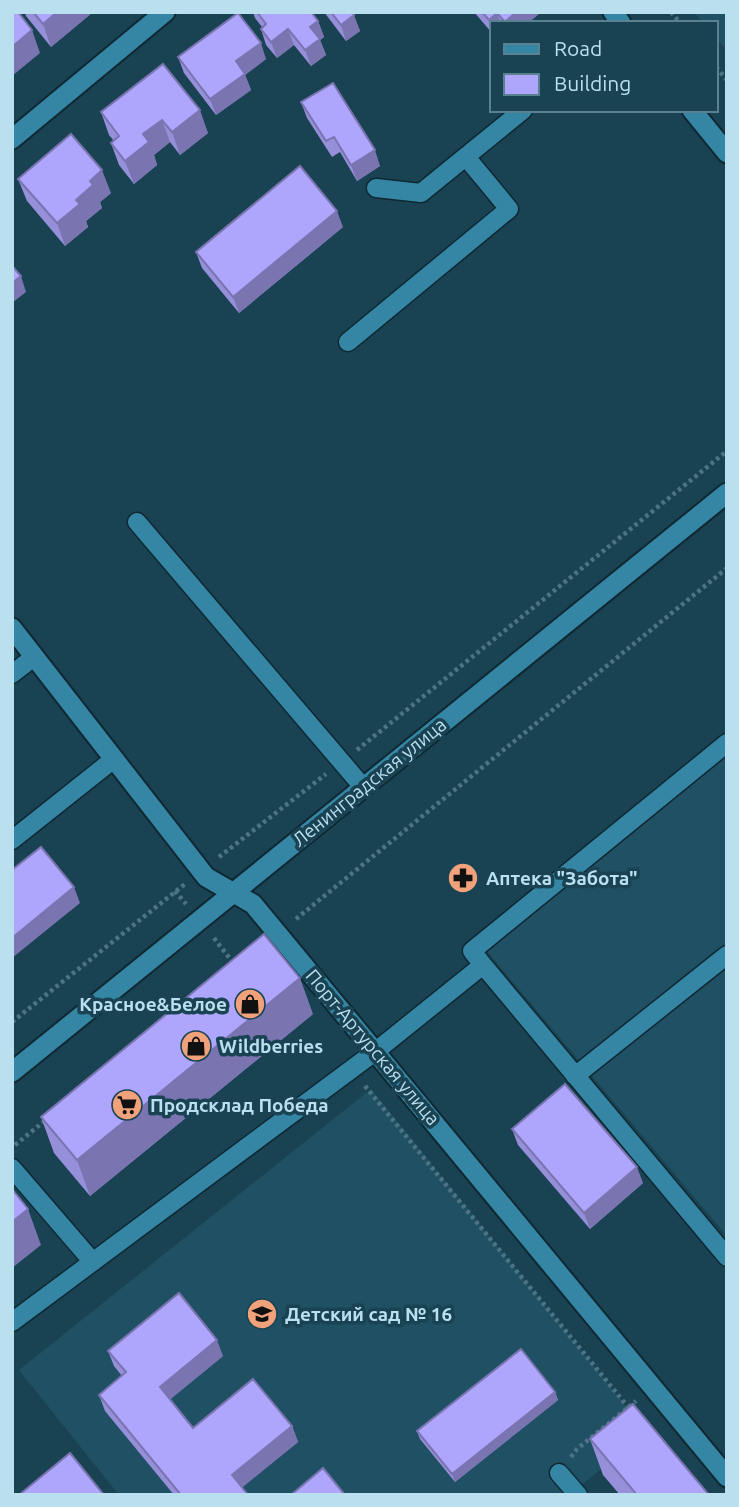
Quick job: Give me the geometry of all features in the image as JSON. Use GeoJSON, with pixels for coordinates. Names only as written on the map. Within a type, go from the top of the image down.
{"type":"FeatureCollection","features":[{"type":"Feature","properties":{"kind":"street"},"geometry":{"type":"LineString","coordinates":[[12,139],[165,12]]}},
{"type":"Feature","properties":{"kind":"street"},"geometry":{"type":"LineString","coordinates":[[694,112],[727,153]]}},
{"type":"Feature","properties":{"kind":"street","name":"Ленинградская улица"},"geometry":{"type":"LineString","coordinates":[[12,1072],[727,493]]}},
{"type":"Feature","properties":{"kind":"street","name":"Порт-Артурская улица"},"geometry":{"type":"LineString","coordinates":[[12,628],[206,877],[253,904],[727,1477]]}},
{"type":"Feature","properties":{"kind":"lane"},"geometry":{"type":"LineString","coordinates":[[376,188],[421,194],[521,112]]}},
{"type":"Feature","properties":{"kind":"lane"},"geometry":{"type":"LineString","coordinates":[[348,342],[509,209],[466,157]]}},
{"type":"Feature","properties":{"kind":"lane"},"geometry":{"type":"LineString","coordinates":[[137,522],[363,787]]}},
{"type":"Feature","properties":{"kind":"lane"},"geometry":{"type":"LineString","coordinates":[[12,674],[34,657]]}},
{"type":"Feature","properties":{"kind":"lane"},"geometry":{"type":"LineString","coordinates":[[727,743],[472,951],[727,1257]]}},
{"type":"Feature","properties":{"kind":"lane"},"geometry":{"type":"LineString","coordinates":[[12,840],[114,760]]}},
{"type":"Feature","properties":{"kind":"lane"},"geometry":{"type":"LineString","coordinates":[[575,1076],[727,955]]}},
{"type":"Feature","properties":{"kind":"lane"},"geometry":{"type":"LineString","coordinates":[[12,1322],[376,1051],[483,965]]}},
{"type":"Feature","properties":{"kind":"lane"},"geometry":{"type":"LineString","coordinates":[[12,1168],[93,1262]]}},
{"type":"Feature","properties":{"kind":"lane"},"geometry":{"type":"LineString","coordinates":[[559,1473],[578,1495]]}},
{"type":"Feature","properties":{"kind":"path"},"geometry":{"type":"LineString","coordinates":[[12,1022],[342,762],[727,451]]}},
{"type":"Feature","properties":{"kind":"path"},"geometry":{"type":"LineString","coordinates":[[278,934],[727,568]]}},
{"type":"Feature","properties":{"kind":"path"},"geometry":{"type":"LineString","coordinates":[[351,1069],[628,1407]]}},
{"type":"Feature","properties":{"kind":"path"},"geometry":{"type":"LineString","coordinates":[[12,1147],[55,1113]]}},
{"type":"Feature","properties":{"kind":"path"},"geometry":{"type":"LineString","coordinates":[[559,1473],[577,1448],[653,1387]]}},
{"type":"Feature","properties":{"kind":"shaded area"},"geometry":{"type":"Polygon","coordinates":[[[694,12],[727,12],[727,51],[718,40],[718,21],[701,21],[694,12]]]}},
{"type":"Feature","properties":{"kind":"shaded area"},"geometry":{"type":"Polygon","coordinates":[[[727,735],[727,1236],[480,943],[727,735]]]}},
{"type":"Feature","properties":{"kind":"shaded area","name":"Детский сад № 16"},"geometry":{"type":"Polygon","coordinates":[[[371,1089],[647,1432],[569,1495],[119,1495],[19,1370],[371,1089]]]}},
{"type":"Feature","properties":{"kind":"building"},"geometry":{"type":"Polygon","coordinates":[[[12,12],[18,12],[32,30],[12,47],[12,12]]]}},
{"type":"Feature","properties":{"kind":"building"},"geometry":{"type":"Polygon","coordinates":[[[33,12],[57,12],[43,24],[33,12]]]}},
{"type":"Feature","properties":{"kind":"building"},"geometry":{"type":"Polygon","coordinates":[[[257,12],[311,12],[318,21],[310,27],[320,39],[305,50],[288,29],[271,42],[261,29],[266,24],[257,12]]]}},
{"type":"Feature","properties":{"kind":"building"},"geometry":{"type":"Polygon","coordinates":[[[331,12],[352,12],[354,15],[341,25],[331,12]]]}},
{"type":"Feature","properties":{"kind":"building"},"geometry":{"type":"Polygon","coordinates":[[[482,12],[516,12],[506,21],[497,13],[489,20],[482,12]]]}},
{"type":"Feature","properties":{"kind":"building"},"geometry":{"type":"Polygon","coordinates":[[[238,13],[261,43],[236,61],[245,74],[210,99],[178,57],[238,13]]]}},
{"type":"Feature","properties":{"kind":"building"},"geometry":{"type":"Polygon","coordinates":[[[163,64],[200,110],[172,132],[162,120],[143,134],[149,142],[125,161],[111,143],[119,136],[101,112],[163,64]]]}},
{"type":"Feature","properties":{"kind":"building"},"geometry":{"type":"Polygon","coordinates":[[[333,83],[375,150],[351,165],[334,137],[326,141],[301,102],[333,83]]]}},
{"type":"Feature","properties":{"kind":"building"},"geometry":{"type":"Polygon","coordinates":[[[71,134],[102,170],[90,181],[93,185],[76,200],[80,204],[57,223],[18,179],[71,134]]]}},
{"type":"Feature","properties":{"kind":"building"},"geometry":{"type":"Polygon","coordinates":[[[300,166],[337,211],[233,297],[196,252],[300,166]]]}},
{"type":"Feature","properties":{"kind":"building"},"geometry":{"type":"Polygon","coordinates":[[[12,266],[21,276],[12,283],[12,266]]]}},
{"type":"Feature","properties":{"kind":"building"},"geometry":{"type":"Polygon","coordinates":[[[41,847],[74,887],[12,938],[12,870],[41,847]]]}},
{"type":"Feature","properties":{"kind":"building"},"geometry":{"type":"Polygon","coordinates":[[[264,934],[300,978],[77,1160],[41,1117],[264,934]]]}},
{"type":"Feature","properties":{"kind":"building"},"geometry":{"type":"Polygon","coordinates":[[[565,1084],[637,1167],[584,1213],[512,1129],[565,1084]]]}},
{"type":"Feature","properties":{"kind":"building"},"geometry":{"type":"Polygon","coordinates":[[[12,1189],[28,1209],[12,1222],[12,1189]]]}},
{"type":"Feature","properties":{"kind":"building"},"geometry":{"type":"Polygon","coordinates":[[[179,1293],[217,1340],[160,1387],[193,1428],[253,1379],[292,1426],[232,1475],[248,1495],[181,1495],[99,1395],[126,1372],[108,1351],[179,1293]]]}},
{"type":"Feature","properties":{"kind":"building"},"geometry":{"type":"Polygon","coordinates":[[[521,1349],[555,1392],[452,1474],[417,1431],[521,1349]]]}},
{"type":"Feature","properties":{"kind":"building"},"geometry":{"type":"Polygon","coordinates":[[[633,1404],[709,1495],[637,1495],[590,1439],[633,1404]]]}},
{"type":"Feature","properties":{"kind":"building"},"geometry":{"type":"Polygon","coordinates":[[[70,1453],[104,1495],[19,1495],[70,1453]]]}},
{"type":"Feature","properties":{"kind":"building"},"geometry":{"type":"Polygon","coordinates":[[[323,1468],[345,1495],[291,1495],[323,1468]]]}},
{"type":"Feature","properties":{"kind":"place","name":"Аптека \"Забота\""},"geometry":{"type":"Point","coordinates":[463,878]}},
{"type":"Feature","properties":{"kind":"place","name":"Красное&Белое"},"geometry":{"type":"Point","coordinates":[250,1004]}},
{"type":"Feature","properties":{"kind":"place","name":"Wildberries"},"geometry":{"type":"Point","coordinates":[196,1046]}},
{"type":"Feature","properties":{"kind":"place","name":"Продсклад Победа"},"geometry":{"type":"Point","coordinates":[127,1105]}},
{"type":"Feature","properties":{"kind":"place","name":"Детский сад № 16"},"geometry":{"type":"Point","coordinates":[262,1314]}}]}
